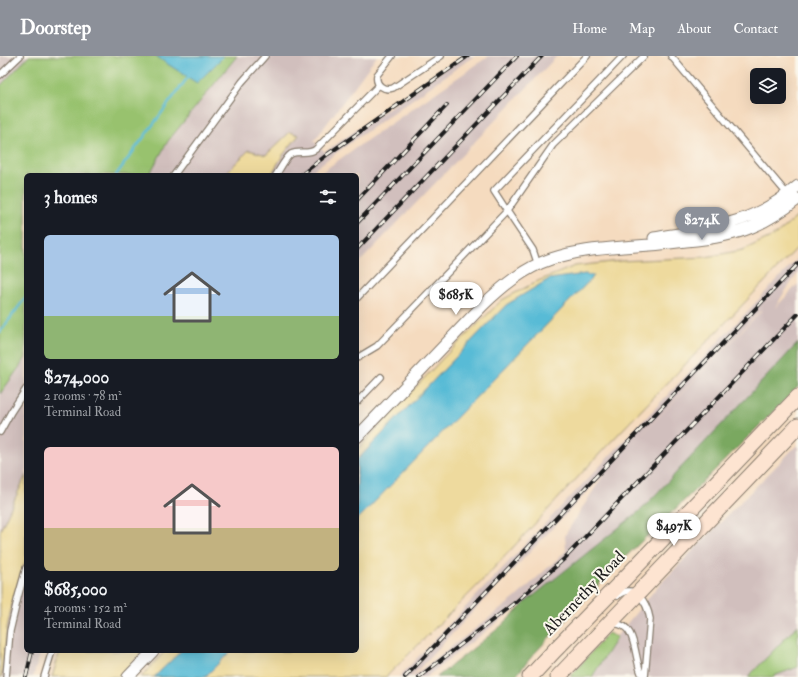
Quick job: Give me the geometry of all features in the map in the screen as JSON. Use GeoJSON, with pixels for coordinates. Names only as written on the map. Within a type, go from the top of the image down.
{"type":"FeatureCollection","features":[{"type":"Feature","properties":{"kind":"main road","name":"Abernethy Road"},"geometry":{"type":"LineString","coordinates":[[530,677],[798,397]]}},
{"type":"Feature","properties":{"kind":"main road"},"geometry":{"type":"LineString","coordinates":[[558,677],[798,426]]}},
{"type":"Feature","properties":{"kind":"street"},"geometry":{"type":"LineString","coordinates":[[360,431],[483,304],[518,276],[550,260],[588,250],[663,244],[722,236],[752,227],[786,208],[798,186]]}},
{"type":"Feature","properties":{"kind":"street"},"geometry":{"type":"LineString","coordinates":[[128,677],[151,653]]}},
{"type":"Feature","properties":{"kind":"lane"},"geometry":{"type":"LineString","coordinates":[[0,76],[20,56]]}},
{"type":"Feature","properties":{"kind":"lane"},"geometry":{"type":"LineString","coordinates":[[175,173],[237,89],[265,56]]}},
{"type":"Feature","properties":{"kind":"lane"},"geometry":{"type":"LineString","coordinates":[[392,56],[379,71],[376,79],[379,85],[386,89],[393,88],[441,56]]}},
{"type":"Feature","properties":{"kind":"lane"},"geometry":{"type":"LineString","coordinates":[[359,296],[587,56]]}},
{"type":"Feature","properties":{"kind":"lane"},"geometry":{"type":"LineString","coordinates":[[538,265],[533,250],[494,191],[624,56]]}},
{"type":"Feature","properties":{"kind":"lane"},"geometry":{"type":"LineString","coordinates":[[359,357],[377,346],[507,211],[553,145],[644,56]]}},
{"type":"Feature","properties":{"kind":"lane"},"geometry":{"type":"LineString","coordinates":[[671,56],[793,197]]}},
{"type":"Feature","properties":{"kind":"lane"},"geometry":{"type":"LineString","coordinates":[[277,173],[290,155],[295,153],[310,152],[316,149],[379,85]]}},
{"type":"Feature","properties":{"kind":"lane"},"geometry":{"type":"LineString","coordinates":[[359,400],[381,377]]}},
{"type":"Feature","properties":{"kind":"lane"},"geometry":{"type":"LineString","coordinates":[[0,432],[10,412],[24,392]]}},
{"type":"Feature","properties":{"kind":"lane"},"geometry":{"type":"LineString","coordinates":[[6,677],[10,631],[24,575]]}},
{"type":"Feature","properties":{"kind":"lane"},"geometry":{"type":"LineString","coordinates":[[611,602],[621,592],[626,591],[637,594],[641,597],[647,607],[650,618],[644,677]]}},
{"type":"Feature","properties":{"kind":"lane"},"geometry":{"type":"LineString","coordinates":[[603,629],[614,624],[623,626],[628,630],[633,639],[638,667],[644,677]]}},
{"type":"Feature","properties":{"kind":"lane"},"geometry":{"type":"LineString","coordinates":[[555,650],[583,630]]}},
{"type":"Feature","properties":{"kind":"lane"},"geometry":{"type":"LineString","coordinates":[[44,677],[51,653]]}},
{"type":"Feature","properties":{"kind":"shaded area"},"geometry":{"type":"Polygon","coordinates":[[[0,56],[29,56],[0,86],[0,56]]]}},
{"type":"Feature","properties":{"kind":"shaded area"},"geometry":{"type":"Polygon","coordinates":[[[237,56],[377,56],[314,141],[325,152],[463,56],[474,56],[343,148],[313,170],[314,173],[150,173],[168,141],[237,56]]]}},
{"type":"Feature","properties":{"kind":"shaded area"},"geometry":{"type":"Polygon","coordinates":[[[489,56],[557,56],[359,263],[359,173],[321,173],[489,56]]]}},
{"type":"Feature","properties":{"kind":"shaded area"},"geometry":{"type":"Polygon","coordinates":[[[798,258],[798,273],[775,308],[798,284],[798,376],[543,641],[520,605],[426,677],[412,677],[515,598],[566,551],[565,535],[604,474],[411,677],[399,677],[798,258]],[[761,310],[617,461],[762,310],[761,310]]]}},
{"type":"Feature","properties":{"kind":"shaded area"},"geometry":{"type":"Polygon","coordinates":[[[24,361],[24,653],[40,653],[33,677],[0,677],[0,394],[24,361]]]}},
{"type":"Feature","properties":{"kind":"shaded area"},"geometry":{"type":"Polygon","coordinates":[[[798,444],[798,677],[592,677],[611,643],[658,586],[798,444]]]}},
{"type":"Feature","properties":{"kind":"green space"},"geometry":{"type":"Polygon","coordinates":[[[29,56],[237,56],[168,141],[150,173],[24,173],[24,361],[0,394],[0,86],[29,56]]]}},
{"type":"Feature","properties":{"kind":"green space"},"geometry":{"type":"Polygon","coordinates":[[[798,343],[798,387],[692,493],[618,564],[533,655],[515,677],[437,677],[500,627],[527,601],[642,509],[798,343]]]}},
{"type":"Feature","properties":{"kind":"green space"},"geometry":{"type":"Polygon","coordinates":[[[798,625],[798,667],[771,677],[748,677],[798,625]]]}},
{"type":"Feature","properties":{"kind":"green space"},"geometry":{"type":"Polygon","coordinates":[[[608,633],[617,637],[592,677],[570,677],[608,633]]]}},
{"type":"Feature","properties":{"kind":"sand"},"geometry":{"type":"Polygon","coordinates":[[[290,132],[299,135],[283,155],[272,173],[226,173],[249,150],[266,155],[290,132]]]}},
{"type":"Feature","properties":{"kind":"sand"},"geometry":{"type":"Polygon","coordinates":[[[798,216],[798,247],[605,448],[480,583],[386,677],[141,677],[163,653],[359,653],[359,448],[442,359],[502,300],[538,281],[575,266],[621,261],[706,257],[743,250],[777,234],[798,216]]]}},
{"type":"Feature","properties":{"kind":"sand"},"geometry":{"type":"Polygon","coordinates":[[[24,479],[24,565],[13,600],[7,628],[2,677],[0,677],[0,531],[24,479]]]}},
{"type":"Feature","properties":{"kind":"sand"},"geometry":{"type":"Polygon","coordinates":[[[59,653],[142,653],[120,677],[52,677],[59,653]]]}},
{"type":"Feature","properties":{"kind":"water"},"geometry":{"type":"Polygon","coordinates":[[[156,56],[224,56],[197,83],[156,56]]]}},
{"type":"Feature","properties":{"kind":"water"},"geometry":{"type":"Polygon","coordinates":[[[585,274],[594,276],[359,518],[359,458],[506,305],[549,279],[585,274]]]}},
{"type":"Feature","properties":{"kind":"water"},"geometry":{"type":"Polygon","coordinates":[[[179,653],[229,653],[205,677],[154,677],[179,653]]]}},
{"type":"Feature","properties":{"kind":"waterway"},"geometry":{"type":"LineString","coordinates":[[117,173],[188,77]]}},
{"type":"Feature","properties":{"kind":"waterway"},"geometry":{"type":"LineString","coordinates":[[0,332],[24,300]]}},
{"type":"Feature","properties":{"kind":"railway"},"geometry":{"type":"LineString","coordinates":[[304,173],[328,154],[468,56]]}},
{"type":"Feature","properties":{"kind":"railway"},"geometry":{"type":"LineString","coordinates":[[359,221],[517,56]]}},
{"type":"Feature","properties":{"kind":"railway"},"geometry":{"type":"LineString","coordinates":[[359,247],[542,56]]}},
{"type":"Feature","properties":{"kind":"railway"},"geometry":{"type":"LineString","coordinates":[[359,198],[447,105]]}},
{"type":"Feature","properties":{"kind":"railway"},"geometry":{"type":"LineString","coordinates":[[405,677],[798,264]]}},
{"type":"Feature","properties":{"kind":"railway"},"geometry":{"type":"LineString","coordinates":[[419,677],[517,601],[564,559],[798,314]]}},
{"type":"Feature","properties":{"kind":"railway"},"geometry":{"type":"LineString","coordinates":[[26,677],[32,653]]}}]}
